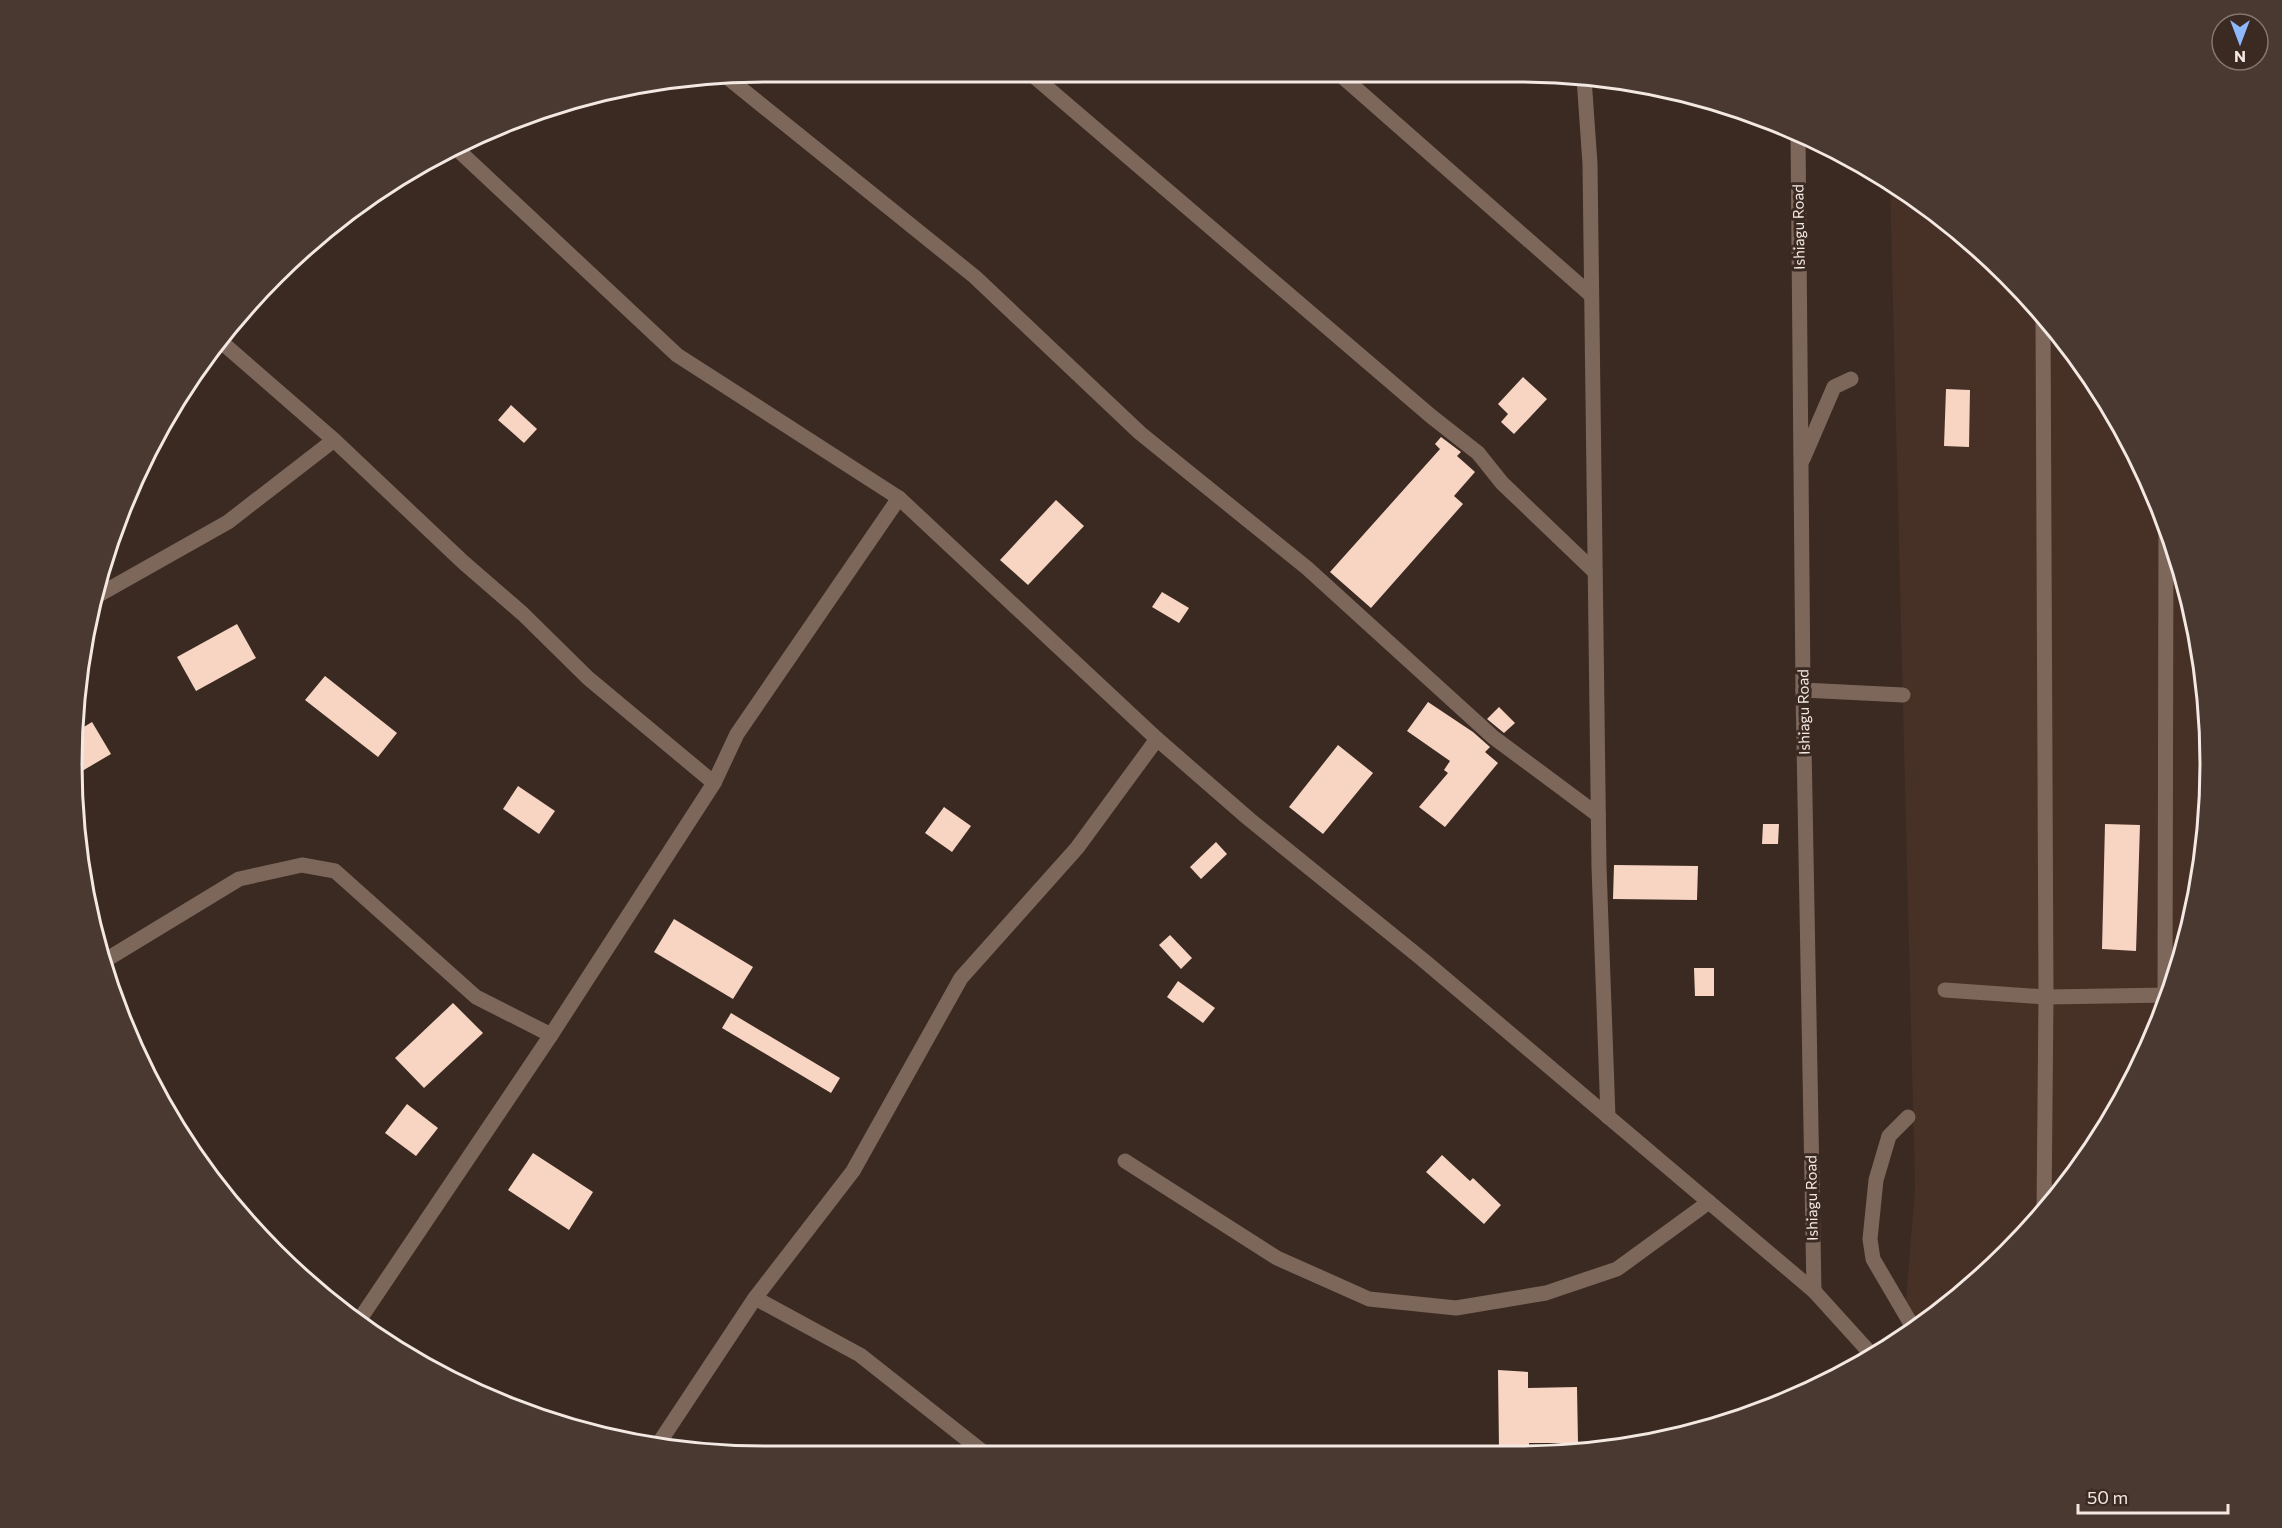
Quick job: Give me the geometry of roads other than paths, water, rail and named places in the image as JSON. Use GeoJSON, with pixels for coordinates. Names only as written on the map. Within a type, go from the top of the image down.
{"type":"FeatureCollection","features":[{"type":"Feature","properties":{"kind":"street"},"geometry":{"type":"LineString","coordinates":[[1041,82],[1432,417],[1478,453],[1502,483],[1595,572]]}},
{"type":"Feature","properties":{"kind":"street"},"geometry":{"type":"LineString","coordinates":[[1349,82],[1592,295]]}},
{"type":"Feature","properties":{"kind":"street"},"geometry":{"type":"LineString","coordinates":[[735,83],[975,277],[1140,433],[1307,568],[1493,737],[1598,815]]}},
{"type":"Feature","properties":{"kind":"street"},"geometry":{"type":"LineString","coordinates":[[1585,86],[1590,164],[1598,815],[1608,1117]]}},
{"type":"Feature","properties":{"kind":"street","name":"Ishiagu Road"},"geometry":{"type":"LineString","coordinates":[[1798,143],[1803,690],[1814,1291]]}},
{"type":"Feature","properties":{"kind":"street"},"geometry":{"type":"LineString","coordinates":[[462,154],[677,355],[899,498],[1157,739],[1249,819],[1422,959],[1814,1291],[1867,1349]]}},
{"type":"Feature","properties":{"kind":"street"},"geometry":{"type":"LineString","coordinates":[[2043,330],[2046,997],[2044,1196]]}},
{"type":"Feature","properties":{"kind":"street"},"geometry":{"type":"LineString","coordinates":[[226,346],[334,440],[463,562],[523,614],[588,678],[714,783]]}},
{"type":"Feature","properties":{"kind":"street"},"geometry":{"type":"LineString","coordinates":[[1801,465],[1834,387],[1851,379]]}},
{"type":"Feature","properties":{"kind":"street"},"geometry":{"type":"LineString","coordinates":[[105,591],[228,522],[334,440]]}},
{"type":"Feature","properties":{"kind":"street"},"geometry":{"type":"LineString","coordinates":[[363,1315],[551,1035],[714,783],[737,734],[899,498]]}},
{"type":"Feature","properties":{"kind":"street"},"geometry":{"type":"LineString","coordinates":[[2166,555],[2167,970]]}},
{"type":"Feature","properties":{"kind":"street"},"geometry":{"type":"LineString","coordinates":[[1803,690],[1903,695]]}},
{"type":"Feature","properties":{"kind":"street"},"geometry":{"type":"LineString","coordinates":[[662,1438],[755,1298],[852,1171],[961,978],[1077,848],[1157,739]]}},
{"type":"Feature","properties":{"kind":"street"},"geometry":{"type":"LineString","coordinates":[[111,957],[239,879],[302,865],[335,871],[476,997],[551,1035]]}},
{"type":"Feature","properties":{"kind":"street"},"geometry":{"type":"LineString","coordinates":[[1945,990],[2046,997],[2158,998]]}},
{"type":"Feature","properties":{"kind":"street"},"geometry":{"type":"LineString","coordinates":[[1908,1117],[1889,1136],[1876,1180],[1870,1239],[1874,1259],[1910,1322]]}},
{"type":"Feature","properties":{"kind":"street"},"geometry":{"type":"LineString","coordinates":[[1125,1161],[1277,1258],[1370,1299],[1456,1308],[1546,1293],[1617,1269],[1709,1202]]}},
{"type":"Feature","properties":{"kind":"street"},"geometry":{"type":"LineString","coordinates":[[755,1298],[860,1355],[975,1446]]}}]}
